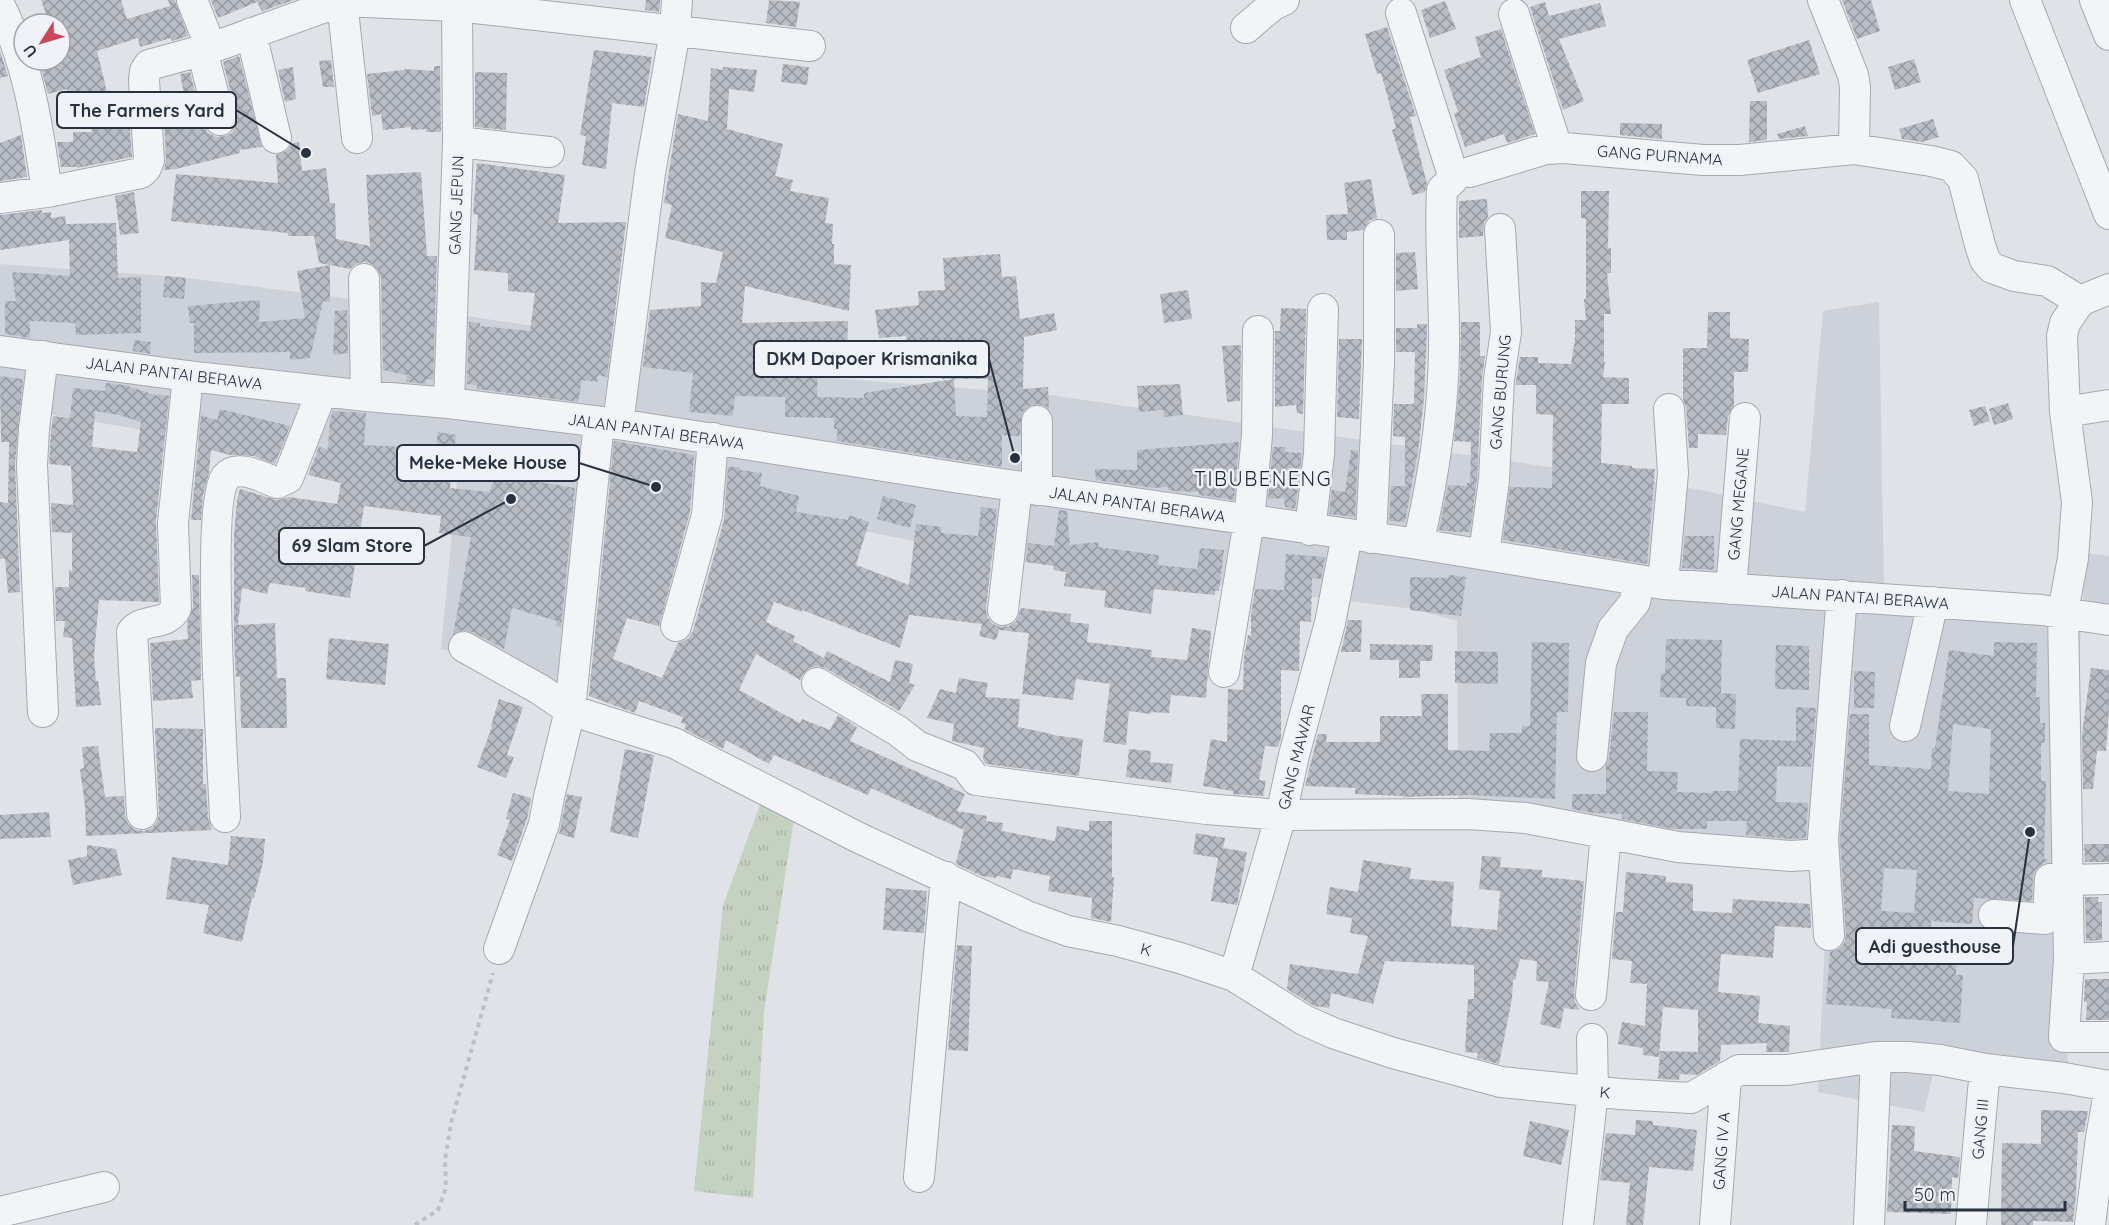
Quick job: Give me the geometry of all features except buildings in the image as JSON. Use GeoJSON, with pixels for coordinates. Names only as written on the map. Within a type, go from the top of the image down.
{"type":"FeatureCollection","features":[{"type":"Feature","properties":{"kind":"street"},"geometry":{"type":"LineString","coordinates":[[192,0],[207,49],[220,120]]}},
{"type":"Feature","properties":{"kind":"street"},"geometry":{"type":"LineString","coordinates":[[499,949],[544,824],[570,710],[609,423],[675,31],[677,0]]}},
{"type":"Feature","properties":{"kind":"street"},"geometry":{"type":"LineString","coordinates":[[1246,28],[1273,5],[1284,0]]}},
{"type":"Feature","properties":{"kind":"street"},"geometry":{"type":"LineString","coordinates":[[1823,0],[1853,75],[1855,87],[1854,149]]}},
{"type":"Feature","properties":{"kind":"street"},"geometry":{"type":"LineString","coordinates":[[2025,0],[2109,214]]}},
{"type":"Feature","properties":{"kind":"street"},"geometry":{"type":"LineString","coordinates":[[2095,0],[2109,35]]}},
{"type":"Feature","properties":{"kind":"street"},"geometry":{"type":"LineString","coordinates":[[0,198],[47,192],[135,175],[146,168],[149,160],[144,80],[145,71],[149,65],[207,49],[251,33],[286,9],[328,3],[457,6],[810,46]]}},
{"type":"Feature","properties":{"kind":"street"},"geometry":{"type":"LineString","coordinates":[[328,3],[357,138]]}},
{"type":"Feature","properties":{"kind":"street"},"geometry":{"type":"LineString","coordinates":[[0,6],[14,34],[26,73],[36,117],[47,192]]}},
{"type":"Feature","properties":{"kind":"street","name":"GANG JEPUN"},"geometry":{"type":"LineString","coordinates":[[449,404],[458,142],[457,6]]}},
{"type":"Feature","properties":{"kind":"street"},"geometry":{"type":"LineString","coordinates":[[1401,13],[1454,178],[1442,190],[1444,351],[1438,436],[1418,544]]}},
{"type":"Feature","properties":{"kind":"street"},"geometry":{"type":"LineString","coordinates":[[1514,14],[1557,148]]}},
{"type":"Feature","properties":{"kind":"street"},"geometry":{"type":"LineString","coordinates":[[251,33],[276,138]]}},
{"type":"Feature","properties":{"kind":"street"},"geometry":{"type":"LineString","coordinates":[[458,142],[549,152]]}},
{"type":"Feature","properties":{"kind":"street","name":"GANG PURNAMA"},"geometry":{"type":"LineString","coordinates":[[1470,172],[1546,149],[1557,148],[1703,160],[1740,160],[1854,149],[1931,161],[1951,166],[1963,179],[1980,245],[1985,260],[1992,268],[2014,276],[2047,280],[2080,301]]}},
{"type":"Feature","properties":{"kind":"street","name":"GANG BURUNG"},"geometry":{"type":"LineString","coordinates":[[1484,554],[1494,480],[1500,379],[1506,332],[1500,229]]}},
{"type":"Feature","properties":{"kind":"street","name":"GANG MAWAR"},"geometry":{"type":"LineString","coordinates":[[1234,976],[1281,815],[1294,755],[1330,623],[1359,536],[1379,363],[1379,235]]}},
{"type":"Feature","properties":{"kind":"street"},"geometry":{"type":"LineString","coordinates":[[364,279],[366,396]]}},
{"type":"Feature","properties":{"kind":"street"},"geometry":{"type":"LineString","coordinates":[[1994,915],[2045,919],[2050,914],[2052,650],[2049,644],[2053,611],[2073,558],[2077,502],[2065,411],[2062,336],[2066,323],[2080,301],[2109,289]]}},
{"type":"Feature","properties":{"kind":"street"},"geometry":{"type":"LineString","coordinates":[[1310,530],[1319,454],[1323,309]]}},
{"type":"Feature","properties":{"kind":"street"},"geometry":{"type":"LineString","coordinates":[[1224,672],[1249,521],[1257,435],[1258,332]]}},
{"type":"Feature","properties":{"kind":"street","name":"JALAN PANTAI BERAWA"},"geometry":{"type":"LineString","coordinates":[[0,351],[188,376],[609,423],[1027,488],[1484,554],[1652,582],[2053,611],[2109,620]]}},
{"type":"Feature","properties":{"kind":"street"},"geometry":{"type":"LineString","coordinates":[[43,356],[32,465],[43,712]]}},
{"type":"Feature","properties":{"kind":"street"},"geometry":{"type":"LineString","coordinates":[[142,814],[132,632],[141,624],[166,619],[174,614],[177,608],[173,523],[188,376]]}},
{"type":"Feature","properties":{"kind":"street"},"geometry":{"type":"LineString","coordinates":[[225,817],[216,550],[218,502],[222,483],[227,475],[235,471],[277,483],[288,478],[322,391]]}},
{"type":"Feature","properties":{"kind":"street"},"geometry":{"type":"LineString","coordinates":[[2065,411],[2109,405]]}},
{"type":"Feature","properties":{"kind":"street"},"geometry":{"type":"LineString","coordinates":[[1592,756],[1601,663],[1613,629],[1652,582],[1673,473],[1669,409]]}},
{"type":"Feature","properties":{"kind":"street","name":"GANG MEGANE"},"geometry":{"type":"LineString","coordinates":[[1731,589],[1745,418]]}},
{"type":"Feature","properties":{"kind":"street"},"geometry":{"type":"LineString","coordinates":[[1003,610],[1027,488],[1037,421]]}},
{"type":"Feature","properties":{"kind":"street"},"geometry":{"type":"LineString","coordinates":[[676,626],[707,515],[713,438]]}},
{"type":"Feature","properties":{"kind":"street"},"geometry":{"type":"LineString","coordinates":[[1829,935],[1823,854],[1842,595]]}},
{"type":"Feature","properties":{"kind":"street"},"geometry":{"type":"LineString","coordinates":[[1905,726],[1933,602]]}},
{"type":"Feature","properties":{"kind":"street"},"geometry":{"type":"LineString","coordinates":[[2053,611],[2067,880],[2069,959],[2064,1037],[2109,1037]]}},
{"type":"Feature","properties":{"kind":"street","name":"K"},"geometry":{"type":"LineString","coordinates":[[464,647],[539,689],[570,710],[674,743],[857,837],[1037,920],[1068,931],[1118,941],[1180,958],[1234,976],[1304,1020],[1333,1033],[1393,1053],[1502,1082],[1691,1098],[1739,1070],[1787,1070],[1876,1057],[1940,1060],[1985,1069],[2064,1078],[2109,1086]]}},
{"type":"Feature","properties":{"kind":"street"},"geometry":{"type":"LineString","coordinates":[[816,683],[898,730],[917,746],[965,765],[976,780],[1206,809],[1281,815],[1468,814],[1526,818],[1678,847],[1791,856],[1823,854]]}},
{"type":"Feature","properties":{"kind":"street"},"geometry":{"type":"LineString","coordinates":[[1591,995],[1606,834]]}},
{"type":"Feature","properties":{"kind":"street"},"geometry":{"type":"LineString","coordinates":[[919,1176],[946,877]]}},
{"type":"Feature","properties":{"kind":"street"},"geometry":{"type":"LineString","coordinates":[[2067,880],[2109,879]]}},
{"type":"Feature","properties":{"kind":"street"},"geometry":{"type":"LineString","coordinates":[[2069,959],[2109,957]]}},
{"type":"Feature","properties":{"kind":"street"},"geometry":{"type":"LineString","coordinates":[[1578,1225],[1593,1090],[1592,1039]]}},
{"type":"Feature","properties":{"kind":"street"},"geometry":{"type":"LineString","coordinates":[[1869,1225],[1876,1057]]}},
{"type":"Feature","properties":{"kind":"street","name":"GANG III"},"geometry":{"type":"LineString","coordinates":[[1971,1225],[1985,1069]]}},
{"type":"Feature","properties":{"kind":"street","name":"GANG IV A"},"geometry":{"type":"LineString","coordinates":[[1715,1225],[1726,1077]]}},
{"type":"Feature","properties":{"kind":"street"},"geometry":{"type":"LineString","coordinates":[[2090,1225],[2109,1093]]}},
{"type":"Feature","properties":{"kind":"street"},"geometry":{"type":"LineString","coordinates":[[0,1212],[104,1187]]}},
{"type":"Feature","properties":{"kind":"path"},"geometry":{"type":"LineString","coordinates":[[415,1225],[438,1210],[446,1188],[445,1160],[451,1123],[499,949]]}},
{"type":"Feature","properties":{"kind":"shaded area"},"geometry":{"type":"Polygon","coordinates":[[[0,264],[179,277],[359,300],[608,337],[820,377],[1050,395],[1676,485],[1805,512],[1823,311],[1879,302],[1884,586],[2083,605],[2085,553],[2109,556],[2109,610],[2083,606],[2058,902],[2069,1081],[1938,1053],[1924,1112],[1818,1092],[1829,853],[1661,836],[1458,798],[1457,621],[1414,609],[1015,561],[601,479],[575,701],[500,665],[441,649],[459,460],[264,450],[41,413],[0,409],[0,264]]]}},
{"type":"Feature","properties":{"kind":"green space"},"geometry":{"type":"Polygon","coordinates":[[[763,797],[794,819],[764,1012],[753,1198],[694,1191],[723,905],[763,797]]]}},
{"type":"Feature","properties":{"kind":"place","name":"The Farmers Yard"},"geometry":{"type":"Point","coordinates":[306,153]}},
{"type":"Feature","properties":{"kind":"place","name":"DKM Dapoer Krismanika"},"geometry":{"type":"Point","coordinates":[1015,458]}},
{"type":"Feature","properties":{"kind":"place","name":"Meke-Meke House"},"geometry":{"type":"Point","coordinates":[656,487]}},
{"type":"Feature","properties":{"kind":"place","name":"69 Slam Store"},"geometry":{"type":"Point","coordinates":[511,499]}},
{"type":"Feature","properties":{"kind":"place","name":"Adi guesthouse"},"geometry":{"type":"Point","coordinates":[2030,832]}},
{"type":"Feature","properties":{"kind":"district","name":"TIBUBENENG"},"geometry":{"type":"Point","coordinates":[1263,479]}}]}
